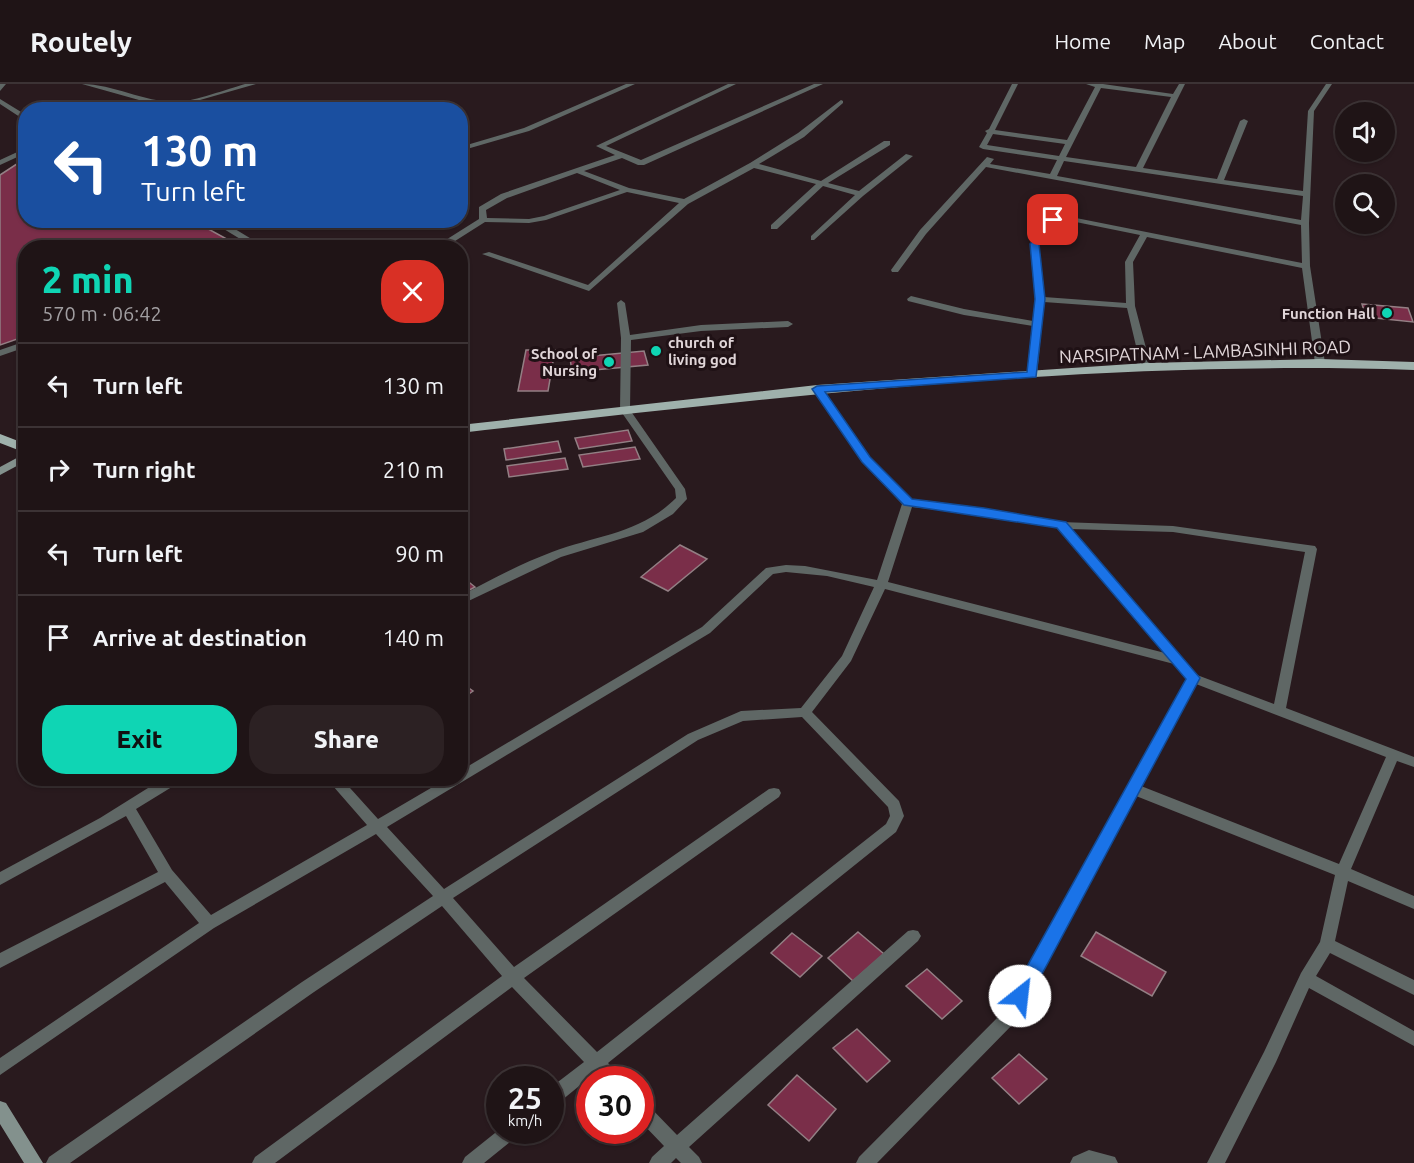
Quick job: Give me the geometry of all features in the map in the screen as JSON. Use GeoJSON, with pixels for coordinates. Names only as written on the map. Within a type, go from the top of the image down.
{"type":"FeatureCollection","features":[{"type":"Feature","properties":{"kind":"main road","name":"NARSIPATNAM - LAMBASINHI ROAD"},"geometry":{"type":"LineString","coordinates":[[468,428],[817,389],[1146,367],[1320,363],[1414,366]]}},
{"type":"Feature","properties":{"kind":"main road"},"geometry":{"type":"LineString","coordinates":[[0,438],[18,446]]}},
{"type":"Feature","properties":{"kind":"main road"},"geometry":{"type":"LineString","coordinates":[[0,472],[18,461]]}},
{"type":"Feature","properties":{"kind":"main road"},"geometry":{"type":"LineString","coordinates":[[0,1109],[34,1163]]}},
{"type":"Feature","properties":{"kind":"street"},"geometry":{"type":"LineString","coordinates":[[0,89],[3,84]]}},
{"type":"Feature","properties":{"kind":"street"},"geometry":{"type":"LineString","coordinates":[[85,84],[162,102]]}},
{"type":"Feature","properties":{"kind":"street"},"geometry":{"type":"LineString","coordinates":[[193,102],[253,84]]}},
{"type":"Feature","properties":{"kind":"street"},"geometry":{"type":"LineString","coordinates":[[468,147],[489,143],[632,84]]}},
{"type":"Feature","properties":{"kind":"street"},"geometry":{"type":"LineString","coordinates":[[733,84],[600,146],[636,163],[646,162],[820,84]]}},
{"type":"Feature","properties":{"kind":"street"},"geometry":{"type":"LineString","coordinates":[[983,147],[989,131],[1015,84]]}},
{"type":"Feature","properties":{"kind":"street"},"geometry":{"type":"LineString","coordinates":[[1089,84],[1175,96]]}},
{"type":"Feature","properties":{"kind":"street"},"geometry":{"type":"LineString","coordinates":[[1138,170],[1182,84]]}},
{"type":"Feature","properties":{"kind":"street"},"geometry":{"type":"LineString","coordinates":[[1320,363],[1305,266],[1305,223],[1311,111],[1329,84]]}},
{"type":"Feature","properties":{"kind":"street"},"geometry":{"type":"LineString","coordinates":[[1052,178],[1099,85]]}},
{"type":"Feature","properties":{"kind":"street"},"geometry":{"type":"LineString","coordinates":[[141,102],[146,100]]}},
{"type":"Feature","properties":{"kind":"street"},"geometry":{"type":"LineString","coordinates":[[0,101],[18,113]]}},
{"type":"Feature","properties":{"kind":"street"},"geometry":{"type":"LineString","coordinates":[[486,254],[590,288],[685,202],[753,165],[801,135],[841,102]]}},
{"type":"Feature","properties":{"kind":"street"},"geometry":{"type":"LineString","coordinates":[[1220,180],[1244,121]]}},
{"type":"Feature","properties":{"kind":"street"},"geometry":{"type":"LineString","coordinates":[[989,131],[1071,143]]}},
{"type":"Feature","properties":{"kind":"street"},"geometry":{"type":"LineString","coordinates":[[774,226],[821,184],[887,143]]}},
{"type":"Feature","properties":{"kind":"street"},"geometry":{"type":"LineString","coordinates":[[983,147],[1307,194]]}},
{"type":"Feature","properties":{"kind":"street"},"geometry":{"type":"LineString","coordinates":[[895,270],[923,232],[985,165],[992,152],[983,147]]}},
{"type":"Feature","properties":{"kind":"street"},"geometry":{"type":"LineString","coordinates":[[0,163],[18,154]]}},
{"type":"Feature","properties":{"kind":"street"},"geometry":{"type":"LineString","coordinates":[[483,220],[482,209],[504,196],[619,156]]}},
{"type":"Feature","properties":{"kind":"street"},"geometry":{"type":"LineString","coordinates":[[814,238],[860,194],[909,156]]}},
{"type":"Feature","properties":{"kind":"street"},"geometry":{"type":"LineString","coordinates":[[753,165],[860,194]]}},
{"type":"Feature","properties":{"kind":"street"},"geometry":{"type":"LineString","coordinates":[[985,165],[1305,223]]}},
{"type":"Feature","properties":{"kind":"street"},"geometry":{"type":"LineString","coordinates":[[575,170],[627,190],[685,202]]}},
{"type":"Feature","properties":{"kind":"street"},"geometry":{"type":"LineString","coordinates":[[450,240],[483,220],[529,221],[546,218],[627,190]]}},
{"type":"Feature","properties":{"kind":"street"},"geometry":{"type":"LineString","coordinates":[[1032,375],[1040,299],[1035,244],[1053,220],[1066,218],[1305,266]]}},
{"type":"Feature","properties":{"kind":"street"},"geometry":{"type":"LineString","coordinates":[[228,229],[248,240]]}},
{"type":"Feature","properties":{"kind":"street"},"geometry":{"type":"LineString","coordinates":[[1144,235],[1129,262],[1131,306],[1146,367]]}},
{"type":"Feature","properties":{"kind":"street"},"geometry":{"type":"LineString","coordinates":[[911,299],[964,312],[1038,324]]}},
{"type":"Feature","properties":{"kind":"street"},"geometry":{"type":"LineString","coordinates":[[1040,299],[1131,306]]}},
{"type":"Feature","properties":{"kind":"street"},"geometry":{"type":"LineString","coordinates":[[468,597],[530,565],[560,553],[642,530],[675,508],[682,500],[680,489],[625,410],[626,338],[621,303]]}},
{"type":"Feature","properties":{"kind":"street"},"geometry":{"type":"LineString","coordinates":[[626,338],[701,328],[788,324]]}},
{"type":"Feature","properties":{"kind":"street"},"geometry":{"type":"LineString","coordinates":[[0,353],[18,347]]}},
{"type":"Feature","properties":{"kind":"street"},"geometry":{"type":"LineString","coordinates":[[817,389],[866,459],[908,503],[984,512],[1061,525],[1173,528],[1311,549],[1280,711]]}},
{"type":"Feature","properties":{"kind":"street"},"geometry":{"type":"LineString","coordinates":[[55,1163],[308,987],[443,897],[693,737],[741,716],[805,712],[848,658],[880,585],[908,503]]}},
{"type":"Feature","properties":{"kind":"street"},"geometry":{"type":"LineString","coordinates":[[1061,525],[1193,678],[1393,756],[1414,762]]}},
{"type":"Feature","properties":{"kind":"street"},"geometry":{"type":"LineString","coordinates":[[468,773],[706,630],[770,571],[783,567],[800,568],[880,585],[1179,662]]}},
{"type":"Feature","properties":{"kind":"street"},"geometry":{"type":"LineString","coordinates":[[865,1163],[1009,1017],[1193,678]]}},
{"type":"Feature","properties":{"kind":"street"},"geometry":{"type":"LineString","coordinates":[[564,1087],[891,828],[897,816],[894,805],[805,712]]}},
{"type":"Feature","properties":{"kind":"street"},"geometry":{"type":"LineString","coordinates":[[1216,1163],[1270,1057],[1306,978],[1327,944],[1343,872],[1393,756]]}},
{"type":"Feature","properties":{"kind":"street"},"geometry":{"type":"LineString","coordinates":[[0,879],[162,786]]}},
{"type":"Feature","properties":{"kind":"street"},"geometry":{"type":"LineString","coordinates":[[339,786],[443,897],[513,977],[600,1066]]}},
{"type":"Feature","properties":{"kind":"street"},"geometry":{"type":"LineString","coordinates":[[0,1067],[209,924],[447,786]]}},
{"type":"Feature","properties":{"kind":"street"},"geometry":{"type":"LineString","coordinates":[[1134,789],[1343,872],[1414,903]]}},
{"type":"Feature","properties":{"kind":"street"},"geometry":{"type":"LineString","coordinates":[[261,1163],[513,977],[774,793]]}},
{"type":"Feature","properties":{"kind":"street"},"geometry":{"type":"LineString","coordinates":[[128,807],[167,874],[209,924]]}},
{"type":"Feature","properties":{"kind":"street"},"geometry":{"type":"LineString","coordinates":[[0,962],[167,874]]}},
{"type":"Feature","properties":{"kind":"street"},"geometry":{"type":"LineString","coordinates":[[658,1163],[913,936]]}},
{"type":"Feature","properties":{"kind":"street"},"geometry":{"type":"LineString","coordinates":[[1327,944],[1414,988]]}},
{"type":"Feature","properties":{"kind":"street"},"geometry":{"type":"LineString","coordinates":[[1306,978],[1414,1039]]}},
{"type":"Feature","properties":{"kind":"street"},"geometry":{"type":"LineString","coordinates":[[654,1123],[693,1163]]}},
{"type":"Feature","properties":{"kind":"street"},"geometry":{"type":"LineString","coordinates":[[471,1163],[494,1144]]}},
{"type":"Feature","properties":{"kind":"street"},"geometry":{"type":"LineString","coordinates":[[1079,1163],[1089,1158],[1109,1163]]}},
{"type":"Feature","properties":{"kind":"building"},"geometry":{"type":"Polygon","coordinates":[[[18,163],[18,228],[207,228],[228,240],[18,240],[18,339],[0,345],[0,175],[18,163]]]}},
{"type":"Feature","properties":{"kind":"building","name":"Function Hall"},"geometry":{"type":"Polygon","coordinates":[[[1362,304],[1408,308],[1413,322],[1366,317],[1362,304]]]}},
{"type":"Feature","properties":{"kind":"building"},"geometry":{"type":"Polygon","coordinates":[[[526,350],[555,350],[548,391],[518,391],[526,350]]]}},
{"type":"Feature","properties":{"kind":"building","name":"School of Nursing"},"geometry":{"type":"Polygon","coordinates":[[[644,351],[648,365],[572,372],[570,358],[644,351]]]}},
{"type":"Feature","properties":{"kind":"building"},"geometry":{"type":"Polygon","coordinates":[[[628,430],[632,441],[579,449],[575,438],[628,430]]]}},
{"type":"Feature","properties":{"kind":"building"},"geometry":{"type":"Polygon","coordinates":[[[558,441],[561,452],[506,460],[504,449],[558,441]]]}},
{"type":"Feature","properties":{"kind":"building"},"geometry":{"type":"Polygon","coordinates":[[[635,447],[640,459],[583,467],[579,455],[635,447]]]}},
{"type":"Feature","properties":{"kind":"building"},"geometry":{"type":"Polygon","coordinates":[[[565,458],[568,469],[509,477],[507,466],[565,458]]]}},
{"type":"Feature","properties":{"kind":"building"},"geometry":{"type":"Polygon","coordinates":[[[680,545],[707,559],[668,591],[641,577],[680,545]]]}},
{"type":"Feature","properties":{"kind":"building"},"geometry":{"type":"Polygon","coordinates":[[[468,581],[475,587],[468,591],[468,581]]]}},
{"type":"Feature","properties":{"kind":"building"},"geometry":{"type":"Polygon","coordinates":[[[858,932],[884,954],[853,981],[828,958],[858,932]]]}},
{"type":"Feature","properties":{"kind":"building"},"geometry":{"type":"Polygon","coordinates":[[[1096,932],[1166,972],[1152,996],[1081,956],[1096,932]]]}},
{"type":"Feature","properties":{"kind":"building"},"geometry":{"type":"Polygon","coordinates":[[[792,933],[822,956],[800,977],[771,953],[792,933]]]}},
{"type":"Feature","properties":{"kind":"building"},"geometry":{"type":"Polygon","coordinates":[[[927,969],[962,1001],[942,1019],[906,986],[927,969]]]}},
{"type":"Feature","properties":{"kind":"building"},"geometry":{"type":"Polygon","coordinates":[[[857,1029],[890,1061],[867,1082],[833,1048],[857,1029]]]}},
{"type":"Feature","properties":{"kind":"building"},"geometry":{"type":"Polygon","coordinates":[[[1019,1054],[1047,1079],[1019,1104],[992,1078],[1019,1054]]]}},
{"type":"Feature","properties":{"kind":"building"},"geometry":{"type":"Polygon","coordinates":[[[797,1075],[836,1109],[809,1141],[768,1105],[797,1075]]]}},
{"type":"Feature","properties":{"kind":"place","name":"Function Hall"},"geometry":{"type":"Point","coordinates":[1387,313]}},
{"type":"Feature","properties":{"kind":"place","name":"church of living god"},"geometry":{"type":"Point","coordinates":[656,351]}},
{"type":"Feature","properties":{"kind":"place","name":"School of Nursing"},"geometry":{"type":"Point","coordinates":[609,362]}},
{"type":"Feature","properties":{"kind":"route"},"geometry":{"type":"LineString","coordinates":[[1020,996],[1193,678],[1061,525],[984,512],[908,503],[866,459],[817,389],[1032,375],[1040,299],[1035,244],[1053,220]]}}]}
